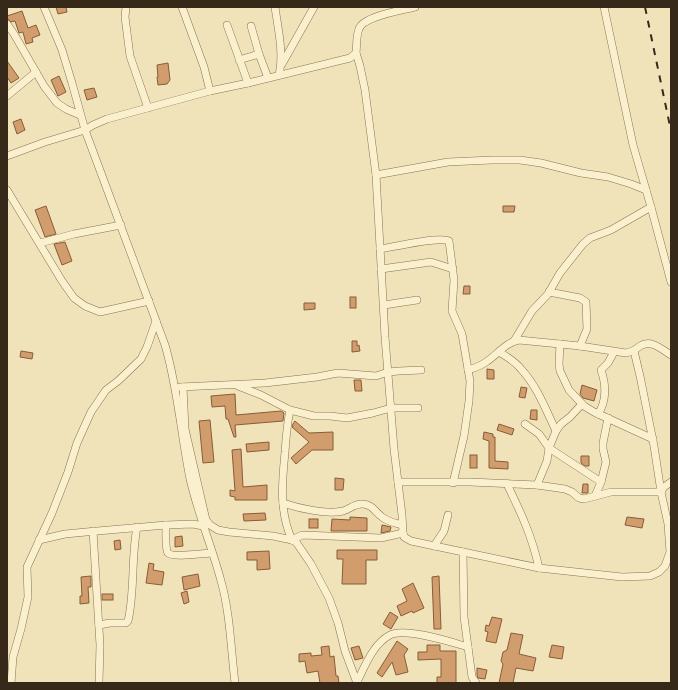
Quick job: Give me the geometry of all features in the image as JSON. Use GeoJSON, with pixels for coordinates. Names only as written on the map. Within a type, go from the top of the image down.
{"type":"FeatureCollection","features":[{"type":"Feature","properties":{"kind":"street"},"geometry":{"type":"LineString","coordinates":[[44,7],[62,50],[85,130],[149,301],[179,387],[185,429],[207,522],[215,528],[229,532],[273,536],[296,542],[324,587],[338,623],[345,651],[357,683]]}},
{"type":"Feature","properties":{"kind":"street"},"geometry":{"type":"LineString","coordinates":[[126,7],[125,17],[130,56],[148,108]]}},
{"type":"Feature","properties":{"kind":"street"},"geometry":{"type":"LineString","coordinates":[[182,7],[204,67],[210,91]]}},
{"type":"Feature","properties":{"kind":"street"},"geometry":{"type":"LineString","coordinates":[[275,7],[282,64]]}},
{"type":"Feature","properties":{"kind":"street"},"geometry":{"type":"LineString","coordinates":[[279,75],[282,64],[314,7]]}},
{"type":"Feature","properties":{"kind":"street"},"geometry":{"type":"LineString","coordinates":[[416,7],[376,17],[362,24],[359,29],[356,53],[366,90],[376,175],[388,372],[404,537],[411,541],[539,568],[644,577],[654,575],[659,572],[665,566],[670,549],[668,524],[640,376],[636,360],[631,352]]}},
{"type":"Feature","properties":{"kind":"street"},"geometry":{"type":"LineString","coordinates":[[604,7],[633,145],[671,282]]}},
{"type":"Feature","properties":{"kind":"street"},"geometry":{"type":"LineString","coordinates":[[7,24],[44,86],[57,102],[66,109],[80,115]]}},
{"type":"Feature","properties":{"kind":"street"},"geometry":{"type":"LineString","coordinates":[[227,25],[248,83]]}},
{"type":"Feature","properties":{"kind":"street"},"geometry":{"type":"LineString","coordinates":[[251,26],[268,78]]}},
{"type":"Feature","properties":{"kind":"street"},"geometry":{"type":"LineString","coordinates":[[7,156],[45,142],[85,130],[107,119],[210,91],[350,58],[356,53]]}},
{"type":"Feature","properties":{"kind":"street"},"geometry":{"type":"LineString","coordinates":[[239,60],[259,54]]}},
{"type":"Feature","properties":{"kind":"street"},"geometry":{"type":"LineString","coordinates":[[7,96],[36,72]]}},
{"type":"Feature","properties":{"kind":"street"},"geometry":{"type":"LineString","coordinates":[[376,175],[448,162],[520,160],[608,177],[646,190]]}},
{"type":"Feature","properties":{"kind":"street"},"geometry":{"type":"LineString","coordinates":[[7,190],[74,298],[85,306],[103,312],[149,301]]}},
{"type":"Feature","properties":{"kind":"street"},"geometry":{"type":"LineString","coordinates":[[468,370],[485,363],[514,341],[532,311],[549,292],[560,273],[583,244],[590,238],[611,230],[651,207]]}},
{"type":"Feature","properties":{"kind":"street"},"geometry":{"type":"LineString","coordinates":[[40,243],[74,234],[121,225]]}},
{"type":"Feature","properties":{"kind":"street"},"geometry":{"type":"LineString","coordinates":[[380,249],[417,242],[447,240],[450,246],[454,280],[452,311],[462,334],[470,388],[468,412],[461,453],[453,483]]}},
{"type":"Feature","properties":{"kind":"street"},"geometry":{"type":"LineString","coordinates":[[381,269],[431,262],[453,269]]}},
{"type":"Feature","properties":{"kind":"street"},"geometry":{"type":"LineString","coordinates":[[549,292],[580,298],[585,301],[587,329],[580,346]]}},
{"type":"Feature","properties":{"kind":"street"},"geometry":{"type":"LineString","coordinates":[[384,305],[417,300]]}},
{"type":"Feature","properties":{"kind":"street"},"geometry":{"type":"LineString","coordinates":[[11,683],[13,657],[28,597],[27,568],[55,507],[77,443],[92,412],[106,390],[118,381],[141,359],[156,321]]}},
{"type":"Feature","properties":{"kind":"street"},"geometry":{"type":"LineString","coordinates":[[514,341],[527,340],[580,346],[614,352],[631,352],[649,343],[658,346],[671,355]]}},
{"type":"Feature","properties":{"kind":"street"},"geometry":{"type":"LineString","coordinates":[[560,344],[560,371],[569,390],[582,404],[598,414],[653,439]]}},
{"type":"Feature","properties":{"kind":"street"},"geometry":{"type":"LineString","coordinates":[[499,352],[522,369],[532,384],[556,431]]}},
{"type":"Feature","properties":{"kind":"street"},"geometry":{"type":"LineString","coordinates":[[598,414],[603,407],[604,400],[603,376],[601,370],[608,363],[614,352]]}},
{"type":"Feature","properties":{"kind":"street"},"geometry":{"type":"LineString","coordinates":[[179,387],[234,385],[317,378],[338,373],[376,376],[388,372],[421,370]]}},
{"type":"Feature","properties":{"kind":"street"},"geometry":{"type":"LineString","coordinates":[[234,385],[261,395],[290,410],[309,416],[344,418],[391,408],[418,408]]}},
{"type":"Feature","properties":{"kind":"street"},"geometry":{"type":"LineString","coordinates":[[179,387],[183,444],[190,481],[224,593],[235,683]]}},
{"type":"Feature","properties":{"kind":"street"},"geometry":{"type":"LineString","coordinates":[[537,485],[547,461],[549,448],[556,431],[561,424],[582,404]]}},
{"type":"Feature","properties":{"kind":"street"},"geometry":{"type":"LineString","coordinates":[[290,410],[282,477],[282,503],[285,523],[292,540]]}},
{"type":"Feature","properties":{"kind":"street"},"geometry":{"type":"LineString","coordinates":[[595,496],[601,482],[606,462],[603,443],[608,418]]}},
{"type":"Feature","properties":{"kind":"street"},"geometry":{"type":"LineString","coordinates":[[524,424],[539,434],[549,448],[601,482]]}},
{"type":"Feature","properties":{"kind":"street"},"geometry":{"type":"LineString","coordinates":[[398,482],[537,485],[565,489],[581,499],[587,499],[611,492],[661,492]]}},
{"type":"Feature","properties":{"kind":"street"},"geometry":{"type":"LineString","coordinates":[[661,492],[664,487],[671,482]]}},
{"type":"Feature","properties":{"kind":"street"},"geometry":{"type":"LineString","coordinates":[[507,484],[526,525],[539,568]]}},
{"type":"Feature","properties":{"kind":"street"},"geometry":{"type":"LineString","coordinates":[[282,503],[313,510],[336,512],[343,511],[359,504],[364,504],[372,508],[382,518],[402,525]]}},
{"type":"Feature","properties":{"kind":"street"},"geometry":{"type":"LineString","coordinates":[[434,546],[444,531],[448,515]]}},
{"type":"Feature","properties":{"kind":"street"},"geometry":{"type":"LineString","coordinates":[[39,540],[65,534],[136,527],[193,524],[203,526]]}},
{"type":"Feature","properties":{"kind":"street"},"geometry":{"type":"LineString","coordinates":[[166,525],[166,546],[167,552],[170,554],[176,556],[212,553]]}},
{"type":"Feature","properties":{"kind":"street"},"geometry":{"type":"LineString","coordinates":[[99,625],[126,623],[128,621],[132,598],[136,527]]}},
{"type":"Feature","properties":{"kind":"street"},"geometry":{"type":"LineString","coordinates":[[93,531],[100,645],[99,683]]}},
{"type":"Feature","properties":{"kind":"street"},"geometry":{"type":"LineString","coordinates":[[292,540],[302,535],[381,538],[403,533]]}},
{"type":"Feature","properties":{"kind":"street"},"geometry":{"type":"LineString","coordinates":[[462,552],[463,592],[468,646],[472,676],[476,683]]}},
{"type":"Feature","properties":{"kind":"street"},"geometry":{"type":"LineString","coordinates":[[357,683],[374,650],[386,638],[396,632],[412,633],[468,646]]}},
{"type":"Feature","properties":{"kind":"building"},"geometry":{"type":"Polygon","coordinates":[[[56,7],[66,7],[67,12],[58,14],[56,7]]]}},
{"type":"Feature","properties":{"kind":"building"},"geometry":{"type":"Polygon","coordinates":[[[22,11],[28,28],[36,25],[40,35],[32,38],[33,42],[26,44],[23,32],[19,33],[15,21],[11,22],[7,18],[7,16],[22,11]]]}},
{"type":"Feature","properties":{"kind":"building"},"geometry":{"type":"Polygon","coordinates":[[[7,61],[19,78],[11,83],[7,77],[7,61]]]}},
{"type":"Feature","properties":{"kind":"building"},"geometry":{"type":"Polygon","coordinates":[[[168,63],[170,80],[167,84],[158,85],[157,65],[168,63]]]}},
{"type":"Feature","properties":{"kind":"building"},"geometry":{"type":"Polygon","coordinates":[[[59,76],[66,92],[58,96],[51,80],[59,76]]]}},
{"type":"Feature","properties":{"kind":"building"},"geometry":{"type":"Polygon","coordinates":[[[94,88],[97,97],[87,100],[84,90],[94,88]]]}},
{"type":"Feature","properties":{"kind":"building"},"geometry":{"type":"Polygon","coordinates":[[[21,119],[25,130],[17,134],[13,122],[21,119]]]}},
{"type":"Feature","properties":{"kind":"building"},"geometry":{"type":"Polygon","coordinates":[[[46,206],[56,234],[45,237],[35,210],[46,206]]]}},
{"type":"Feature","properties":{"kind":"building"},"geometry":{"type":"Polygon","coordinates":[[[503,206],[515,206],[514,212],[503,212],[503,206]]]}},
{"type":"Feature","properties":{"kind":"building"},"geometry":{"type":"Polygon","coordinates":[[[65,242],[72,261],[62,265],[54,244],[65,242]]]}},
{"type":"Feature","properties":{"kind":"building"},"geometry":{"type":"Polygon","coordinates":[[[464,286],[470,286],[470,294],[463,294],[464,286]]]}},
{"type":"Feature","properties":{"kind":"building"},"geometry":{"type":"Polygon","coordinates":[[[350,297],[356,297],[356,308],[350,308],[350,297]]]}},
{"type":"Feature","properties":{"kind":"building"},"geometry":{"type":"Polygon","coordinates":[[[304,303],[315,303],[315,309],[304,310],[304,303]]]}},
{"type":"Feature","properties":{"kind":"building"},"geometry":{"type":"Polygon","coordinates":[[[352,341],[357,341],[357,346],[359,345],[360,351],[352,352],[352,341]]]}},
{"type":"Feature","properties":{"kind":"building"},"geometry":{"type":"Polygon","coordinates":[[[21,351],[33,353],[32,359],[20,357],[21,351]]]}},
{"type":"Feature","properties":{"kind":"building"},"geometry":{"type":"Polygon","coordinates":[[[487,369],[494,370],[494,379],[487,379],[487,369]]]}},
{"type":"Feature","properties":{"kind":"building"},"geometry":{"type":"Polygon","coordinates":[[[354,380],[361,380],[362,391],[355,391],[354,380]]]}},
{"type":"Feature","properties":{"kind":"building"},"geometry":{"type":"Polygon","coordinates":[[[582,385],[597,390],[594,401],[583,398],[580,394],[582,385]]]}},
{"type":"Feature","properties":{"kind":"building"},"geometry":{"type":"Polygon","coordinates":[[[521,387],[527,388],[525,398],[519,397],[521,387]]]}},
{"type":"Feature","properties":{"kind":"building"},"geometry":{"type":"Polygon","coordinates":[[[235,394],[236,415],[281,411],[284,413],[283,421],[235,425],[236,437],[234,437],[228,419],[226,419],[225,406],[212,407],[211,396],[235,394]]]}},
{"type":"Feature","properties":{"kind":"building"},"geometry":{"type":"Polygon","coordinates":[[[531,410],[537,410],[537,420],[530,419],[531,410]]]}},
{"type":"Feature","properties":{"kind":"building"},"geometry":{"type":"Polygon","coordinates":[[[210,420],[214,462],[203,463],[199,421],[210,420]]]}},
{"type":"Feature","properties":{"kind":"building"},"geometry":{"type":"Polygon","coordinates":[[[295,421],[309,433],[333,432],[333,450],[312,450],[296,464],[291,458],[309,442],[292,427],[295,421]]]}},
{"type":"Feature","properties":{"kind":"building"},"geometry":{"type":"Polygon","coordinates":[[[499,424],[514,429],[512,435],[497,430],[499,424]]]}},
{"type":"Feature","properties":{"kind":"building"},"geometry":{"type":"Polygon","coordinates":[[[484,432],[493,434],[493,437],[495,437],[495,461],[508,462],[508,469],[489,468],[489,441],[483,439],[484,432]]]}},
{"type":"Feature","properties":{"kind":"building"},"geometry":{"type":"Polygon","coordinates":[[[269,442],[269,450],[247,452],[246,444],[269,442]]]}},
{"type":"Feature","properties":{"kind":"building"},"geometry":{"type":"Polygon","coordinates":[[[241,449],[243,487],[267,485],[267,500],[235,500],[235,497],[230,496],[230,490],[235,491],[232,450],[241,449]]]}},
{"type":"Feature","properties":{"kind":"building"},"geometry":{"type":"Polygon","coordinates":[[[470,455],[477,455],[477,468],[470,468],[470,455]]]}},
{"type":"Feature","properties":{"kind":"building"},"geometry":{"type":"Polygon","coordinates":[[[581,456],[589,456],[589,466],[585,466],[581,463],[581,456]]]}},
{"type":"Feature","properties":{"kind":"building"},"geometry":{"type":"Polygon","coordinates":[[[335,478],[344,479],[343,490],[335,490],[335,478]]]}},
{"type":"Feature","properties":{"kind":"building"},"geometry":{"type":"Polygon","coordinates":[[[583,484],[588,484],[588,493],[582,493],[583,484]]]}},
{"type":"Feature","properties":{"kind":"building"},"geometry":{"type":"Polygon","coordinates":[[[265,513],[266,520],[244,521],[243,514],[265,513]]]}},
{"type":"Feature","properties":{"kind":"building"},"geometry":{"type":"Polygon","coordinates":[[[350,517],[367,518],[367,531],[331,531],[332,519],[350,520],[350,517]]]}},
{"type":"Feature","properties":{"kind":"building"},"geometry":{"type":"Polygon","coordinates":[[[627,517],[644,519],[642,528],[625,525],[627,517]]]}},
{"type":"Feature","properties":{"kind":"building"},"geometry":{"type":"Polygon","coordinates":[[[309,519],[318,519],[318,528],[309,528],[309,519]]]}},
{"type":"Feature","properties":{"kind":"building"},"geometry":{"type":"Polygon","coordinates":[[[382,525],[391,527],[390,531],[381,533],[382,525]]]}},
{"type":"Feature","properties":{"kind":"building"},"geometry":{"type":"Polygon","coordinates":[[[182,536],[183,546],[175,547],[175,537],[182,536]]]}},
{"type":"Feature","properties":{"kind":"building"},"geometry":{"type":"Polygon","coordinates":[[[120,540],[121,549],[115,550],[114,541],[120,540]]]}},
{"type":"Feature","properties":{"kind":"building"},"geometry":{"type":"Polygon","coordinates":[[[337,550],[377,550],[377,560],[366,560],[366,584],[342,584],[343,559],[337,559],[337,550]]]}},
{"type":"Feature","properties":{"kind":"building"},"geometry":{"type":"Polygon","coordinates":[[[269,551],[270,569],[257,570],[257,560],[247,560],[247,552],[269,551]]]}},
{"type":"Feature","properties":{"kind":"building"},"geometry":{"type":"Polygon","coordinates":[[[149,563],[154,564],[153,570],[164,572],[162,585],[146,583],[149,563]]]}},
{"type":"Feature","properties":{"kind":"building"},"geometry":{"type":"Polygon","coordinates":[[[198,574],[200,586],[184,590],[182,577],[198,574]]]}},
{"type":"Feature","properties":{"kind":"building"},"geometry":{"type":"Polygon","coordinates":[[[91,576],[91,587],[88,587],[89,603],[80,604],[80,596],[82,596],[81,577],[91,576]]]}},
{"type":"Feature","properties":{"kind":"building"},"geometry":{"type":"Polygon","coordinates":[[[439,576],[441,629],[434,629],[432,577],[439,576]]]}},
{"type":"Feature","properties":{"kind":"building"},"geometry":{"type":"Polygon","coordinates":[[[413,583],[424,608],[401,616],[397,606],[407,601],[402,589],[413,583]]]}},
{"type":"Feature","properties":{"kind":"building"},"geometry":{"type":"Polygon","coordinates":[[[187,591],[189,602],[184,604],[181,593],[187,591]]]}},
{"type":"Feature","properties":{"kind":"building"},"geometry":{"type":"Polygon","coordinates":[[[102,594],[113,594],[113,600],[102,600],[102,594]]]}},
{"type":"Feature","properties":{"kind":"building"},"geometry":{"type":"Polygon","coordinates":[[[390,612],[398,617],[391,629],[383,624],[390,612]]]}},
{"type":"Feature","properties":{"kind":"building"},"geometry":{"type":"Polygon","coordinates":[[[492,617],[502,619],[496,643],[486,641],[488,632],[485,631],[486,625],[489,626],[492,617]]]}},
{"type":"Feature","properties":{"kind":"building"},"geometry":{"type":"Polygon","coordinates":[[[511,633],[523,635],[519,654],[536,658],[533,671],[516,668],[513,683],[499,683],[503,664],[501,661],[503,652],[507,650],[511,633]]]}},
{"type":"Feature","properties":{"kind":"building"},"geometry":{"type":"Polygon","coordinates":[[[397,641],[408,649],[404,655],[408,672],[396,675],[392,662],[382,677],[377,673],[397,641]]]}},
{"type":"Feature","properties":{"kind":"building"},"geometry":{"type":"Polygon","coordinates":[[[427,645],[440,645],[440,651],[456,651],[456,683],[437,683],[437,677],[441,677],[441,659],[418,660],[418,652],[427,652],[427,645]]]}},
{"type":"Feature","properties":{"kind":"building"},"geometry":{"type":"Polygon","coordinates":[[[552,645],[564,647],[562,659],[549,657],[552,645]]]}},
{"type":"Feature","properties":{"kind":"building"},"geometry":{"type":"Polygon","coordinates":[[[329,646],[330,657],[334,656],[336,676],[338,676],[339,683],[320,683],[318,671],[307,673],[305,661],[299,662],[299,654],[311,653],[311,656],[322,655],[321,647],[329,646]]]}},
{"type":"Feature","properties":{"kind":"building"},"geometry":{"type":"Polygon","coordinates":[[[359,646],[363,658],[355,660],[351,648],[359,646]]]}},
{"type":"Feature","properties":{"kind":"building"},"geometry":{"type":"Polygon","coordinates":[[[477,668],[487,670],[485,679],[478,678],[477,668]]]}},
{"type":"Feature","properties":{"kind":"railway"},"geometry":{"type":"LineString","coordinates":[[645,7],[671,131]]}}]}
